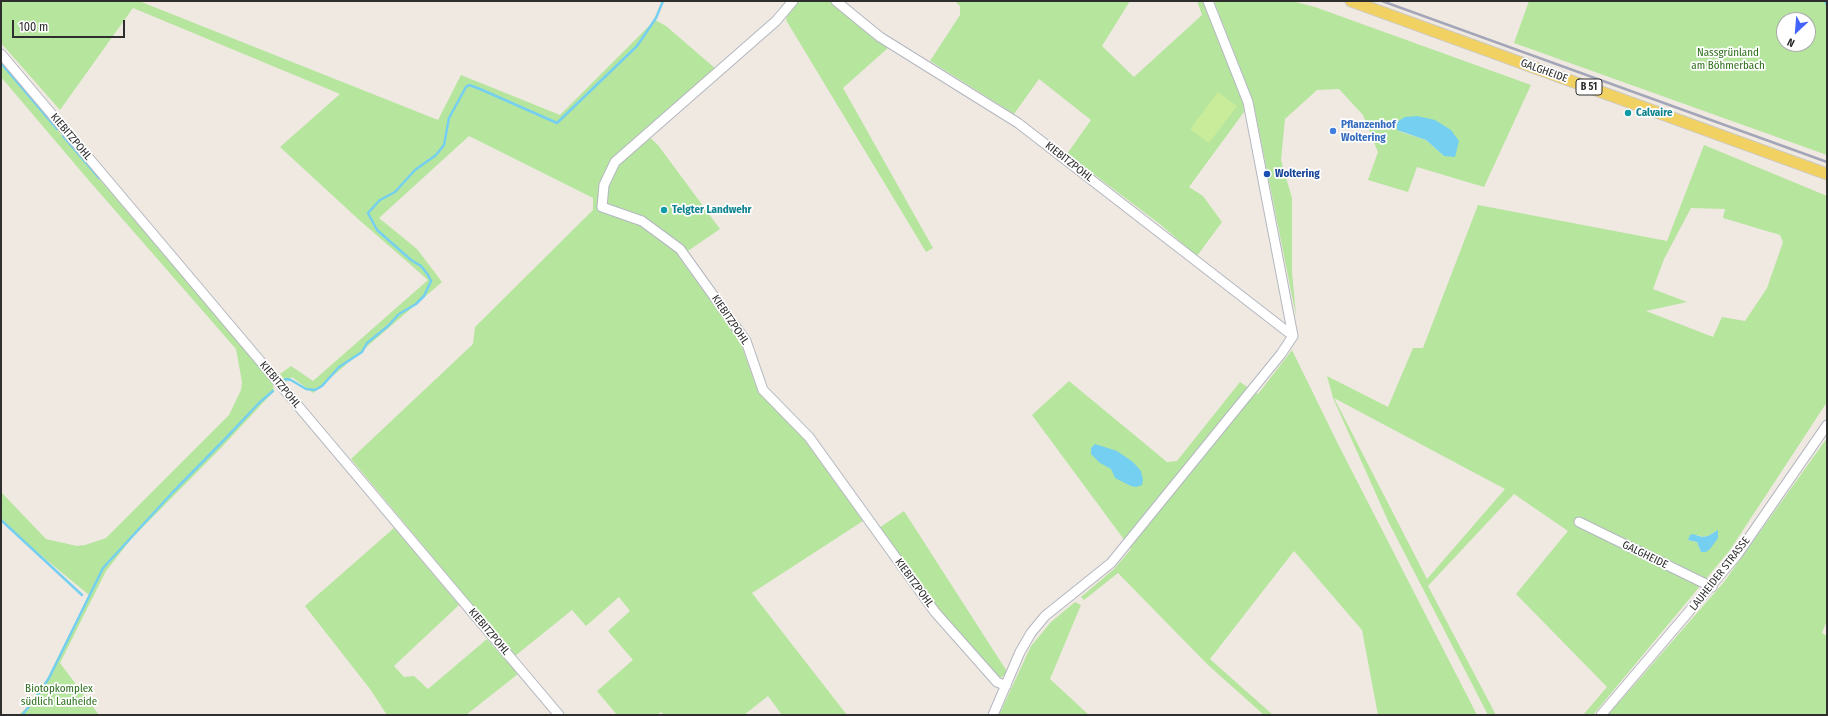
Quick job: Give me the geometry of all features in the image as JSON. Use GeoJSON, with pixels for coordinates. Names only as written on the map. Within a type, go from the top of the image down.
{"type":"FeatureCollection","features":[{"type":"Feature","properties":{"kind":"main road","name":"GALGHEIDE"},"geometry":{"type":"LineString","coordinates":[[1351,1],[1827,174]]}},
{"type":"Feature","properties":{"kind":"street","name":"KIEBITZPOHL"},"geometry":{"type":"LineString","coordinates":[[793,1],[776,21],[616,162],[604,185],[602,207],[642,221],[680,249],[746,341],[763,390],[809,437],[935,612],[997,682],[1006,686]]}},
{"type":"Feature","properties":{"kind":"street","name":"KIEBITZPOHL"},"geometry":{"type":"LineString","coordinates":[[836,1],[880,37],[1018,123],[1293,336]]}},
{"type":"Feature","properties":{"kind":"street"},"geometry":{"type":"LineString","coordinates":[[994,715],[1020,652],[1031,633],[1046,616],[1111,563],[1282,354],[1293,336],[1248,102],[1208,1]]}},
{"type":"Feature","properties":{"kind":"street","name":"KIEBITZPOHL"},"geometry":{"type":"LineString","coordinates":[[1,54],[559,715]]}},
{"type":"Feature","properties":{"kind":"street","name":"LAUHEIDER STRASSE"},"geometry":{"type":"LineString","coordinates":[[1601,715],[1712,587],[1737,555],[1827,425]]}},
{"type":"Feature","properties":{"kind":"street","name":"GALGHEIDE"},"geometry":{"type":"LineString","coordinates":[[1579,522],[1712,587]]}},
{"type":"Feature","properties":{"kind":"green space"},"geometry":{"type":"Polygon","coordinates":[[[1,1],[139,1],[438,120],[461,75],[560,115],[655,20],[666,26],[716,69],[644,132],[658,145],[720,229],[679,257],[740,341],[758,392],[804,439],[863,521],[752,593],[847,715],[782,715],[768,696],[744,715],[664,715],[661,712],[657,715],[617,715],[597,691],[633,660],[608,631],[630,611],[619,597],[586,626],[572,610],[515,656],[351,459],[473,344],[475,327],[593,210],[593,198],[469,136],[379,218],[417,249],[442,282],[313,393],[292,377],[286,382],[280,374],[291,366],[313,381],[428,280],[357,218],[280,147],[340,94],[133,8],[60,110],[1,43],[1,1]]]}},
{"type":"Feature","properties":{"kind":"green space"},"geometry":{"type":"Polygon","coordinates":[[[796,1],[832,1],[889,47],[843,88],[933,248],[926,252],[786,20],[789,9],[796,1]]]}},
{"type":"Feature","properties":{"kind":"green space"},"geometry":{"type":"Polygon","coordinates":[[[955,1],[1130,1],[1102,46],[1134,77],[1202,15],[1197,1],[1204,1],[1243,102],[1244,112],[1189,187],[1203,196],[1222,222],[1197,256],[1161,225],[1067,154],[1091,120],[1039,79],[1014,114],[930,61],[960,15],[960,6],[955,1]]]}},
{"type":"Feature","properties":{"kind":"green space"},"geometry":{"type":"Polygon","coordinates":[[[1214,1],[1292,1],[1315,7],[1531,85],[1484,187],[1417,167],[1408,192],[1368,180],[1378,152],[1363,115],[1339,89],[1317,90],[1285,119],[1281,160],[1292,198],[1292,272],[1296,316],[1253,101],[1214,1]],[[1398,131],[1426,140],[1444,156],[1459,141],[1398,131]]]}},
{"type":"Feature","properties":{"kind":"green space","name":"Nassgrünland am Böhmerbach"},"geometry":{"type":"Polygon","coordinates":[[[1529,1],[1827,1],[1827,155],[1514,43],[1529,1]]]}},
{"type":"Feature","properties":{"kind":"green space","name":"Biotopkomplex südlich Lauheide"},"geometry":{"type":"Polygon","coordinates":[[[1,64],[272,381],[274,391],[221,448],[132,538],[106,571],[60,663],[99,715],[19,715],[29,705],[47,679],[89,595],[20,538],[1,518],[1,492],[46,539],[77,546],[106,538],[229,415],[241,390],[242,382],[236,349],[1,77],[1,64]]]}},
{"type":"Feature","properties":{"kind":"green space"},"geometry":{"type":"Polygon","coordinates":[[[1218,92],[1237,106],[1209,143],[1190,129],[1218,92]]]}},
{"type":"Feature","properties":{"kind":"green space"},"geometry":{"type":"Polygon","coordinates":[[[1704,145],[1827,196],[1827,402],[1730,550],[1593,715],[1583,715],[1607,687],[1516,594],[1568,531],[1514,494],[1428,586],[1496,715],[1488,715],[1389,523],[1333,398],[1327,376],[1388,407],[1413,348],[1423,348],[1478,205],[1667,241],[1704,145]],[[1691,208],[1664,259],[1653,289],[1687,302],[1646,311],[1713,337],[1722,317],[1745,321],[1767,288],[1783,242],[1780,235],[1723,218],[1725,209],[1691,208]],[[1334,398],[1427,579],[1505,489],[1334,398]],[[1718,530],[1708,536],[1702,537],[1697,535],[1688,540],[1697,542],[1701,552],[1718,530]]]}},
{"type":"Feature","properties":{"kind":"green space"},"geometry":{"type":"Polygon","coordinates":[[[1292,350],[1338,444],[1477,715],[1378,715],[1362,630],[1294,551],[1210,659],[1273,715],[1264,715],[1208,665],[1118,573],[1084,600],[1081,597],[1114,569],[1131,549],[1032,415],[1069,381],[1167,462],[1177,461],[1240,382],[1258,394],[1292,350]]]}},
{"type":"Feature","properties":{"kind":"green space"},"geometry":{"type":"Polygon","coordinates":[[[1827,438],[1827,620],[1822,633],[1827,636],[1827,715],[1608,715],[1724,582],[1827,438]]]}},
{"type":"Feature","properties":{"kind":"green space"},"geometry":{"type":"Polygon","coordinates":[[[904,511],[1008,673],[1000,678],[936,606],[879,528],[904,511]]]}},
{"type":"Feature","properties":{"kind":"green space"},"geometry":{"type":"Polygon","coordinates":[[[394,528],[459,605],[394,666],[404,677],[414,676],[428,689],[487,639],[518,674],[466,715],[387,715],[370,689],[305,606],[394,528]]]}},
{"type":"Feature","properties":{"kind":"green space"},"geometry":{"type":"Polygon","coordinates":[[[1075,602],[1081,605],[1050,679],[1089,715],[999,715],[1031,646],[1051,622],[1075,602]]]}},
{"type":"Feature","properties":{"kind":"water"},"geometry":{"type":"Polygon","coordinates":[[[1417,116],[1435,120],[1451,130],[1459,141],[1455,157],[1444,156],[1426,140],[1397,130],[1397,122],[1405,117],[1417,116]]]}},
{"type":"Feature","properties":{"kind":"water"},"geometry":{"type":"Polygon","coordinates":[[[1095,444],[1117,451],[1133,462],[1141,471],[1143,480],[1142,485],[1136,487],[1131,486],[1115,478],[1111,469],[1100,463],[1091,454],[1091,448],[1095,444]]]}},
{"type":"Feature","properties":{"kind":"water"},"geometry":{"type":"Polygon","coordinates":[[[1718,530],[1718,538],[1706,552],[1701,552],[1697,542],[1688,540],[1690,535],[1693,534],[1702,537],[1708,536],[1718,530]]]}},
{"type":"Feature","properties":{"kind":"waterway"},"geometry":{"type":"LineString","coordinates":[[282,381],[286,379],[291,380],[306,389],[315,390],[322,386],[339,367],[362,352],[367,343],[388,326],[399,314],[416,304],[424,296],[431,281],[428,275],[421,266],[411,260],[377,230],[368,213],[380,200],[395,192],[415,170],[436,155],[444,145],[449,118],[466,87],[469,85],[480,89],[557,123],[637,46],[656,18],[663,1]]}},
{"type":"Feature","properties":{"kind":"waterway"},"geometry":{"type":"LineString","coordinates":[[1825,1],[1827,5]]}},
{"type":"Feature","properties":{"kind":"waterway"},"geometry":{"type":"LineString","coordinates":[[1,63],[57,129]]}},
{"type":"Feature","properties":{"kind":"waterway"},"geometry":{"type":"LineString","coordinates":[[63,136],[99,178]]}},
{"type":"Feature","properties":{"kind":"waterway"},"geometry":{"type":"LineString","coordinates":[[22,715],[33,702],[49,678],[103,568],[173,492],[259,403],[273,391]]}},
{"type":"Feature","properties":{"kind":"waterway"},"geometry":{"type":"LineString","coordinates":[[1,520],[82,595]]}},
{"type":"Feature","properties":{"kind":"railway"},"geometry":{"type":"LineString","coordinates":[[1382,1],[1827,162]]}},
{"type":"Feature","properties":{"kind":"place","name":"Calvaire"},"geometry":{"type":"Point","coordinates":[1628,113]}},
{"type":"Feature","properties":{"kind":"place","name":"Pflanzenhof Woltering"},"geometry":{"type":"Point","coordinates":[1333,131]}},
{"type":"Feature","properties":{"kind":"place","name":"Woltering"},"geometry":{"type":"Point","coordinates":[1267,174]}},
{"type":"Feature","properties":{"kind":"place","name":"Telgter Landwehr"},"geometry":{"type":"Point","coordinates":[664,210]}}]}
